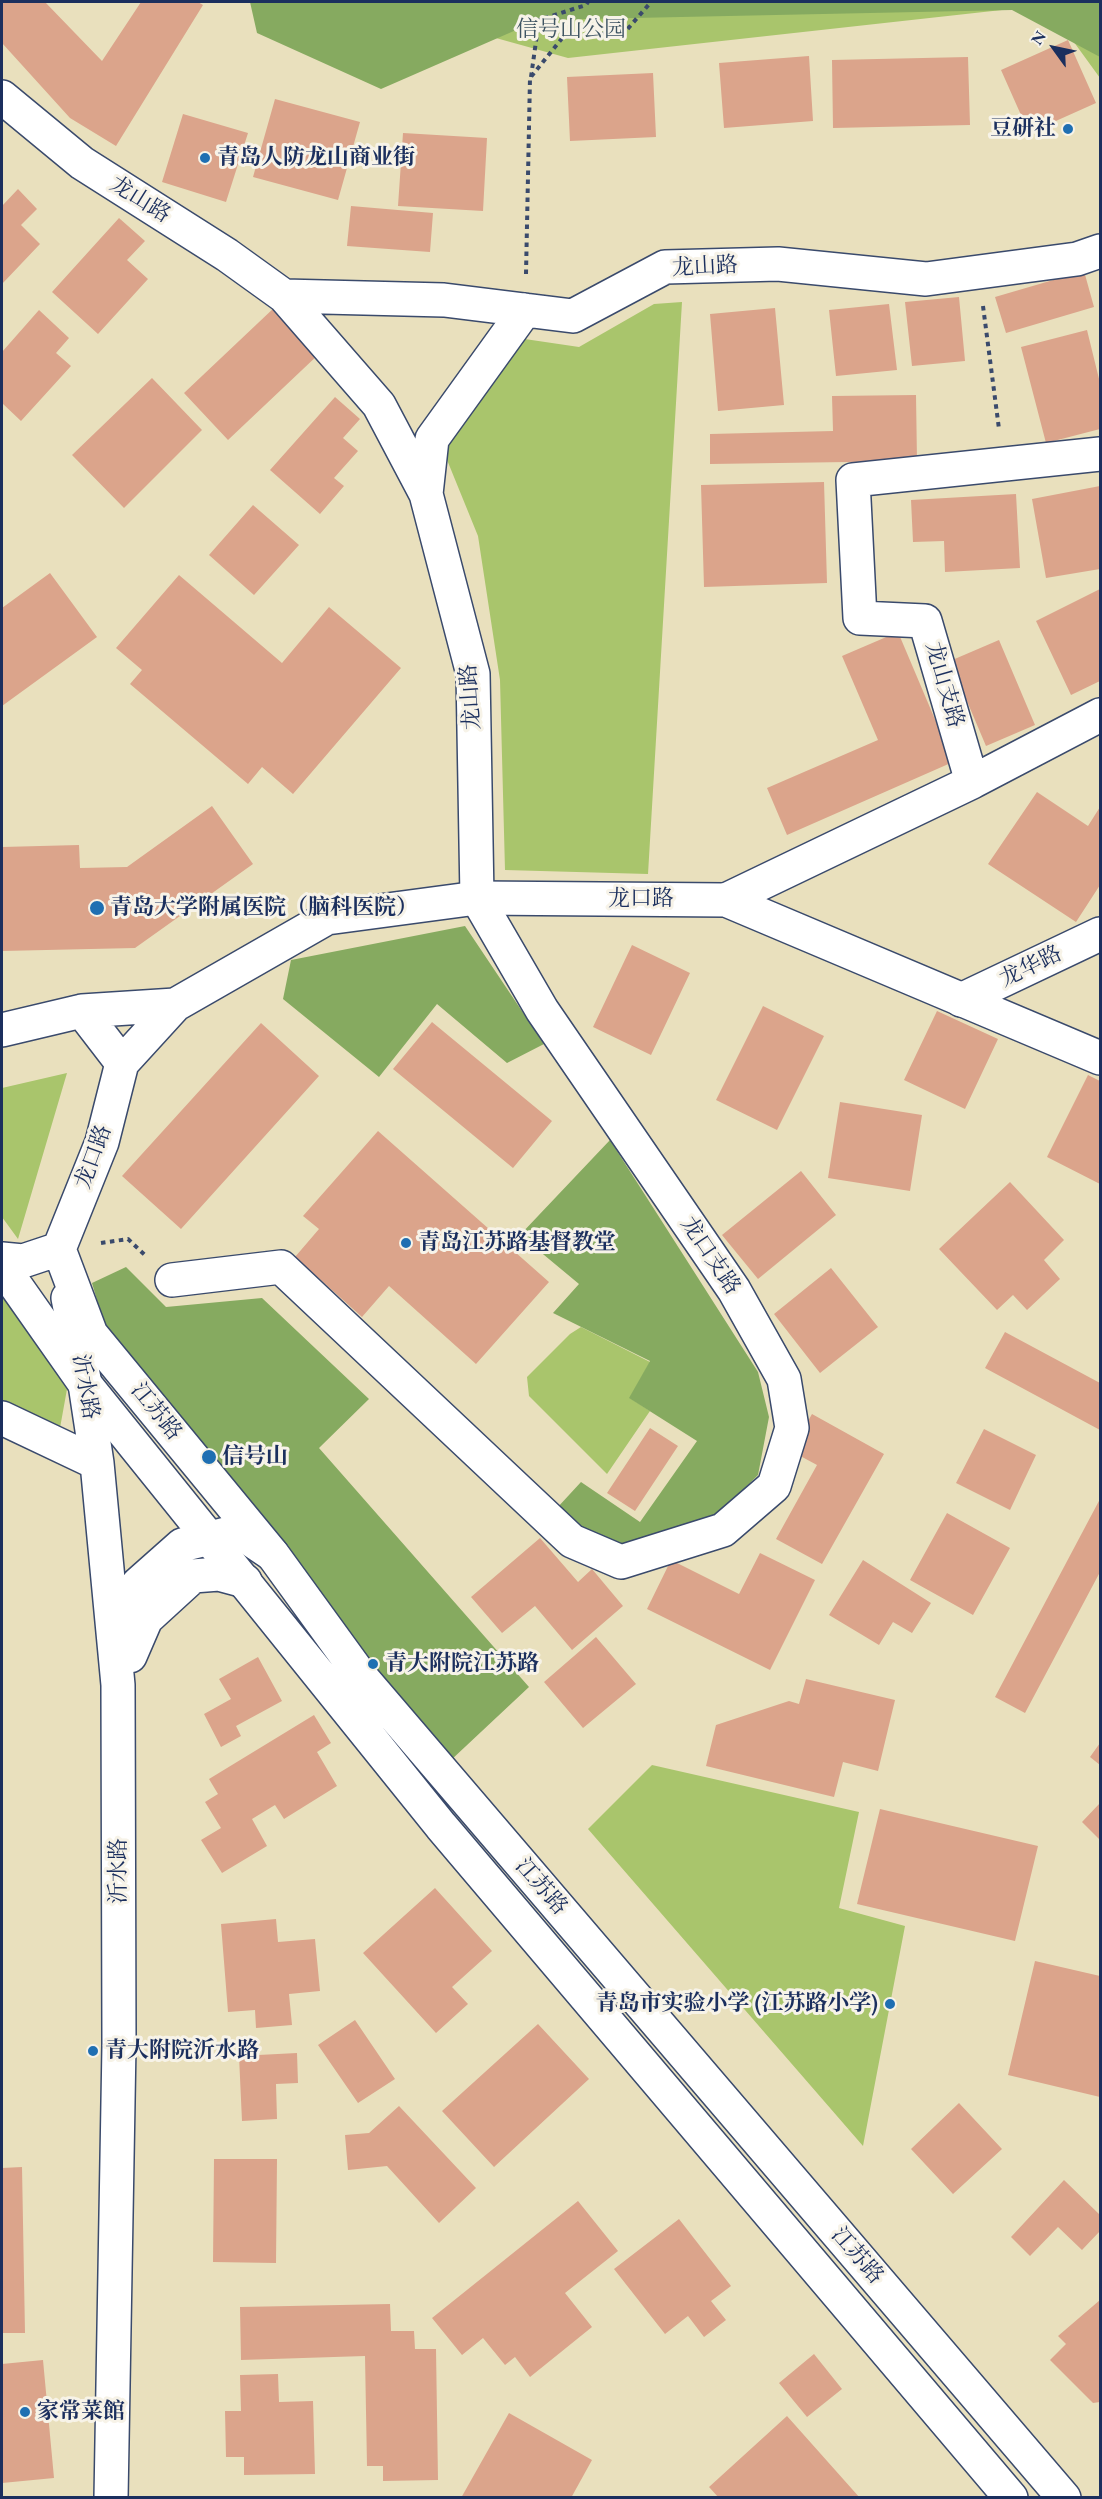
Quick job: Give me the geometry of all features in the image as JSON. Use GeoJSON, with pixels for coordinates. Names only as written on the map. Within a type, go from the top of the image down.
{"type":"FeatureCollection","features":[{"type":"Feature","properties":{"kind":"street","name":"龙山路"},"geometry":{"type":"LineString","coordinates":[[2,97],[82,163],[227,255],[284,296],[380,405],[426,494],[473,674],[477,898]]}},
{"type":"Feature","properties":{"kind":"street","name":"龙山路"},"geometry":{"type":"LineString","coordinates":[[284,296],[444,300],[573,316],[665,267],[778,264],[926,279],[1077,259],[1101,251]]}},
{"type":"Feature","properties":{"kind":"street"},"geometry":{"type":"LineString","coordinates":[[426,494],[432,439],[525,310]]}},
{"type":"Feature","properties":{"kind":"street","name":"龙山支路"},"geometry":{"type":"LineString","coordinates":[[972,782],[925,621],[860,618],[853,480],[1101,454]]}},
{"type":"Feature","properties":{"kind":"street"},"geometry":{"type":"LineString","coordinates":[[726,900],[972,782],[1101,715]]}},
{"type":"Feature","properties":{"kind":"street","name":"龙口路"},"geometry":{"type":"LineString","coordinates":[[59,1249],[102,1142],[122,1064],[175,1005],[327,918],[477,898],[726,900],[1101,1058]]}},
{"type":"Feature","properties":{"kind":"street","name":"龙口支路"},"geometry":{"type":"LineString","coordinates":[[172,1280],[281,1267],[572,1541],[621,1562],[723,1530],[774,1486],[792,1428],[784,1379],[734,1290],[542,1010],[477,898]]}},
{"type":"Feature","properties":{"kind":"street","name":"龙华路"},"geometry":{"type":"LineString","coordinates":[[961,1000],[1101,934]]}},
{"type":"Feature","properties":{"kind":"street","name":"龙口路"},"geometry":{"type":"LineString","coordinates":[[2,1030],[82,1011],[175,1005]]}},
{"type":"Feature","properties":{"kind":"street"},"geometry":{"type":"LineString","coordinates":[[82,1011],[122,1064]]}},
{"type":"Feature","properties":{"kind":"street"},"geometry":{"type":"LineString","coordinates":[[2,1259],[23,1261],[59,1249]]}},
{"type":"Feature","properties":{"kind":"street","name":"沂水路"},"geometry":{"type":"LineString","coordinates":[[59,1249],[85,1384],[97,1463],[118,1685],[120,2045],[111,2498]]}},
{"type":"Feature","properties":{"kind":"street","name":"江苏路"},"geometry":{"type":"LineString","coordinates":[[59,1249],[91,1334],[273,1555],[363,1679],[1064,2498]]}},
{"type":"Feature","properties":{"kind":"street","name":"江苏路"},"geometry":{"type":"LineString","coordinates":[[2,1266],[85,1384],[441,1826],[1011,2498]]}},
{"type":"Feature","properties":{"kind":"street"},"geometry":{"type":"LineString","coordinates":[[2,1418],[97,1463]]}},
{"type":"Feature","properties":{"kind":"street"},"geometry":{"type":"LineString","coordinates":[[118,1685],[124,1615],[138,1584],[182,1545],[238,1531],[273,1555]]}},
{"type":"Feature","properties":{"kind":"street"},"geometry":{"type":"LineString","coordinates":[[118,1685],[146,1619],[193,1576],[219,1574],[245,1581]]}},
{"type":"Feature","properties":{"kind":"path"},"geometry":{"type":"LineString","coordinates":[[526,261],[531,78],[539,20],[586,5],[588,2]]}},
{"type":"Feature","properties":{"kind":"path"},"geometry":{"type":"LineString","coordinates":[[531,78],[563,37],[625,32],[651,2]]}},
{"type":"Feature","properties":{"kind":"path"},"geometry":{"type":"LineString","coordinates":[[979,272],[1003,466]]}},
{"type":"Feature","properties":{"kind":"path"},"geometry":{"type":"LineString","coordinates":[[59,1249],[128,1239],[172,1280]]}},
{"type":"Feature","properties":{"kind":"green space"},"geometry":{"type":"Polygon","coordinates":[[[250,2],[1100,2],[1100,57],[1012,10],[539,20],[381,89],[257,33],[250,2]]]}},
{"type":"Feature","properties":{"kind":"green space","name":"信号山公园"},"geometry":{"type":"Polygon","coordinates":[[[366,2],[1100,2],[1100,78],[1047,5],[568,58],[366,2]]]}},
{"type":"Feature","properties":{"kind":"green space"},"geometry":{"type":"Polygon","coordinates":[[[682,302],[648,874],[505,870],[500,680],[478,536],[443,450],[518,338],[579,347],[654,304],[682,302]]]}},
{"type":"Feature","properties":{"kind":"green space"},"geometry":{"type":"Polygon","coordinates":[[[465,926],[544,1044],[507,1063],[437,1004],[379,1077],[283,999],[291,960],[465,926]]]}},
{"type":"Feature","properties":{"kind":"green space"},"geometry":{"type":"Polygon","coordinates":[[[67,1073],[18,1239],[2,1217],[2,1088],[67,1073]]]}},
{"type":"Feature","properties":{"kind":"green space"},"geometry":{"type":"Polygon","coordinates":[[[610,1140],[758,1372],[769,1417],[758,1475],[715,1518],[626,1547],[592,1536],[557,1508],[581,1482],[640,1522],[697,1441],[629,1398],[650,1361],[553,1313],[579,1284],[520,1235],[610,1140]]]}},
{"type":"Feature","properties":{"kind":"green space"},"geometry":{"type":"Polygon","coordinates":[[[126,1267],[166,1307],[262,1298],[369,1399],[319,1448],[529,1687],[450,1761],[116,1365],[92,1283],[126,1267]]]}},
{"type":"Feature","properties":{"kind":"green space"},"geometry":{"type":"Polygon","coordinates":[[[2,1287],[69,1378],[60,1428],[2,1401],[2,1287]]]}},
{"type":"Feature","properties":{"kind":"green space"},"geometry":{"type":"Polygon","coordinates":[[[581,1327],[650,1362],[630,1398],[650,1411],[607,1474],[529,1396],[527,1377],[570,1334],[581,1327]]]}},
{"type":"Feature","properties":{"kind":"green space"},"geometry":{"type":"Polygon","coordinates":[[[652,1765],[859,1812],[839,1908],[905,1926],[863,2146],[588,1829],[652,1765]]]}},
{"type":"Feature","properties":{"kind":"building"},"geometry":{"type":"Polygon","coordinates":[[[2,2],[45,2],[102,61],[141,2],[198,2],[203,5],[116,146],[70,118],[2,43],[2,2]]]}},
{"type":"Feature","properties":{"kind":"building"},"geometry":{"type":"Polygon","coordinates":[[[1068,40],[1096,103],[1029,133],[1001,70],[1068,40]]]}},
{"type":"Feature","properties":{"kind":"building"},"geometry":{"type":"Polygon","coordinates":[[[809,56],[813,121],[724,128],[719,63],[809,56]]]}},
{"type":"Feature","properties":{"kind":"building"},"geometry":{"type":"Polygon","coordinates":[[[968,57],[970,125],[833,128],[832,60],[968,57]]]}},
{"type":"Feature","properties":{"kind":"building"},"geometry":{"type":"Polygon","coordinates":[[[653,73],[656,137],[570,141],[567,77],[653,73]]]}},
{"type":"Feature","properties":{"kind":"building"},"geometry":{"type":"Polygon","coordinates":[[[275,99],[360,122],[338,200],[253,177],[275,99]]]}},
{"type":"Feature","properties":{"kind":"building","name":"青岛人防龙山商业街"},"geometry":{"type":"Polygon","coordinates":[[[183,114],[248,133],[226,202],[162,182],[183,114]]]}},
{"type":"Feature","properties":{"kind":"building"},"geometry":{"type":"Polygon","coordinates":[[[403,133],[487,138],[483,211],[398,206],[403,133]]]}},
{"type":"Feature","properties":{"kind":"building"},"geometry":{"type":"Polygon","coordinates":[[[18,189],[37,209],[21,225],[40,244],[2,284],[2,206],[18,189]]]}},
{"type":"Feature","properties":{"kind":"building"},"geometry":{"type":"Polygon","coordinates":[[[351,206],[433,213],[430,252],[347,246],[351,206]]]}},
{"type":"Feature","properties":{"kind":"building"},"geometry":{"type":"Polygon","coordinates":[[[119,218],[145,241],[127,260],[148,279],[98,334],[52,292],[119,218]]]}},
{"type":"Feature","properties":{"kind":"building"},"geometry":{"type":"Polygon","coordinates":[[[1084,271],[1094,307],[1006,333],[995,297],[1084,271]]]}},
{"type":"Feature","properties":{"kind":"building"},"geometry":{"type":"Polygon","coordinates":[[[959,297],[965,361],[912,366],[905,302],[959,297]]]}},
{"type":"Feature","properties":{"kind":"building"},"geometry":{"type":"Polygon","coordinates":[[[889,304],[897,370],[836,376],[829,310],[889,304]]]}},
{"type":"Feature","properties":{"kind":"building"},"geometry":{"type":"Polygon","coordinates":[[[276,306],[320,353],[228,440],[184,393],[276,306]]]}},
{"type":"Feature","properties":{"kind":"building"},"geometry":{"type":"Polygon","coordinates":[[[775,308],[784,405],[718,411],[710,314],[775,308]]]}},
{"type":"Feature","properties":{"kind":"building"},"geometry":{"type":"Polygon","coordinates":[[[39,310],[69,338],[56,353],[71,366],[21,421],[2,403],[2,352],[39,310]]]}},
{"type":"Feature","properties":{"kind":"building"},"geometry":{"type":"Polygon","coordinates":[[[1087,330],[1100,383],[1100,429],[1046,443],[1021,347],[1087,330]]]}},
{"type":"Feature","properties":{"kind":"building"},"geometry":{"type":"Polygon","coordinates":[[[152,378],[202,430],[124,508],[72,455],[152,378]]]}},
{"type":"Feature","properties":{"kind":"building"},"geometry":{"type":"Polygon","coordinates":[[[916,395],[917,461],[710,464],[710,434],[833,431],[832,396],[916,395]]]}},
{"type":"Feature","properties":{"kind":"building"},"geometry":{"type":"Polygon","coordinates":[[[335,397],[360,419],[343,438],[358,451],[334,478],[344,486],[320,514],[270,470],[335,397]]]}},
{"type":"Feature","properties":{"kind":"building"},"geometry":{"type":"Polygon","coordinates":[[[824,482],[827,583],[704,587],[701,485],[824,482]]]}},
{"type":"Feature","properties":{"kind":"building"},"geometry":{"type":"Polygon","coordinates":[[[1100,486],[1100,569],[1046,578],[1032,499],[1100,486]]]}},
{"type":"Feature","properties":{"kind":"building"},"geometry":{"type":"Polygon","coordinates":[[[1016,494],[1020,568],[945,572],[944,541],[913,542],[911,500],[1016,494]]]}},
{"type":"Feature","properties":{"kind":"building"},"geometry":{"type":"Polygon","coordinates":[[[253,505],[299,545],[254,595],[209,555],[253,505]]]}},
{"type":"Feature","properties":{"kind":"building"},"geometry":{"type":"Polygon","coordinates":[[[50,573],[97,637],[2,706],[2,608],[50,573]]]}},
{"type":"Feature","properties":{"kind":"building"},"geometry":{"type":"Polygon","coordinates":[[[179,575],[282,663],[329,607],[401,668],[293,794],[262,767],[248,784],[130,684],[142,670],[116,648],[179,575]]]}},
{"type":"Feature","properties":{"kind":"building"},"geometry":{"type":"Polygon","coordinates":[[[1100,589],[1100,681],[1071,695],[1036,621],[1100,589]]]}},
{"type":"Feature","properties":{"kind":"building"},"geometry":{"type":"Polygon","coordinates":[[[898,632],[953,762],[787,835],[767,788],[878,740],[842,656],[898,632]]]}},
{"type":"Feature","properties":{"kind":"building"},"geometry":{"type":"Polygon","coordinates":[[[999,640],[1035,725],[986,746],[950,661],[999,640]]]}},
{"type":"Feature","properties":{"kind":"building"},"geometry":{"type":"Polygon","coordinates":[[[1037,792],[1088,826],[1100,807],[1100,885],[1076,922],[988,864],[1037,792]]]}},
{"type":"Feature","properties":{"kind":"building","name":"青岛大学附属医院（脑科医院）"},"geometry":{"type":"Polygon","coordinates":[[[212,806],[253,864],[135,948],[2,951],[2,847],[79,845],[80,868],[127,867],[212,806]]]}},
{"type":"Feature","properties":{"kind":"building"},"geometry":{"type":"Polygon","coordinates":[[[632,945],[690,973],[651,1055],[593,1027],[632,945]]]}},
{"type":"Feature","properties":{"kind":"building"},"geometry":{"type":"Polygon","coordinates":[[[763,1006],[824,1036],[777,1130],[716,1100],[763,1006]]]}},
{"type":"Feature","properties":{"kind":"building"},"geometry":{"type":"Polygon","coordinates":[[[937,1011],[998,1039],[965,1109],[904,1080],[937,1011]]]}},
{"type":"Feature","properties":{"kind":"building"},"geometry":{"type":"Polygon","coordinates":[[[432,1022],[552,1121],[513,1168],[393,1069],[432,1022]]]}},
{"type":"Feature","properties":{"kind":"building"},"geometry":{"type":"Polygon","coordinates":[[[261,1023],[319,1076],[181,1229],[122,1176],[261,1023]]]}},
{"type":"Feature","properties":{"kind":"building"},"geometry":{"type":"Polygon","coordinates":[[[1088,1075],[1100,1081],[1100,1184],[1047,1157],[1088,1075]]]}},
{"type":"Feature","properties":{"kind":"building"},"geometry":{"type":"Polygon","coordinates":[[[840,1102],[922,1115],[910,1191],[828,1178],[840,1102]]]}},
{"type":"Feature","properties":{"kind":"building","name":"青岛江苏路基督教堂"},"geometry":{"type":"Polygon","coordinates":[[[378,1131],[549,1282],[476,1364],[389,1286],[362,1317],[295,1257],[319,1229],[303,1216],[378,1131]]]}},
{"type":"Feature","properties":{"kind":"building"},"geometry":{"type":"Polygon","coordinates":[[[801,1171],[836,1215],[758,1279],[722,1235],[801,1171]]]}},
{"type":"Feature","properties":{"kind":"building"},"geometry":{"type":"Polygon","coordinates":[[[1010,1182],[1064,1240],[1044,1260],[1060,1279],[1027,1310],[1013,1295],[997,1310],[939,1249],[1010,1182]]]}},
{"type":"Feature","properties":{"kind":"building"},"geometry":{"type":"Polygon","coordinates":[[[831,1268],[878,1327],[820,1373],[774,1314],[831,1268]]]}},
{"type":"Feature","properties":{"kind":"building"},"geometry":{"type":"Polygon","coordinates":[[[1005,1332],[1100,1383],[1100,1430],[985,1368],[1005,1332]]]}},
{"type":"Feature","properties":{"kind":"building"},"geometry":{"type":"Polygon","coordinates":[[[812,1414],[884,1454],[822,1564],[776,1539],[817,1465],[791,1451],[812,1414]]]}},
{"type":"Feature","properties":{"kind":"building"},"geometry":{"type":"Polygon","coordinates":[[[650,1428],[678,1446],[635,1511],[607,1493],[650,1428]]]}},
{"type":"Feature","properties":{"kind":"building"},"geometry":{"type":"Polygon","coordinates":[[[984,1429],[1036,1455],[1010,1510],[956,1483],[984,1429]]]}},
{"type":"Feature","properties":{"kind":"building"},"geometry":{"type":"Polygon","coordinates":[[[1100,1499],[1100,1572],[1025,1713],[995,1697],[1100,1499]]]}},
{"type":"Feature","properties":{"kind":"building"},"geometry":{"type":"Polygon","coordinates":[[[947,1513],[1010,1548],[973,1615],[910,1580],[947,1513]]]}},
{"type":"Feature","properties":{"kind":"building"},"geometry":{"type":"Polygon","coordinates":[[[540,1538],[578,1582],[592,1569],[623,1606],[572,1650],[535,1606],[502,1633],[471,1597],[540,1538]]]}},
{"type":"Feature","properties":{"kind":"building"},"geometry":{"type":"Polygon","coordinates":[[[760,1553],[815,1580],[770,1670],[647,1609],[671,1560],[739,1594],[760,1553]]]}},
{"type":"Feature","properties":{"kind":"building"},"geometry":{"type":"Polygon","coordinates":[[[863,1560],[931,1603],[912,1633],[893,1622],[879,1645],[829,1615],[863,1560]]]}},
{"type":"Feature","properties":{"kind":"building"},"geometry":{"type":"Polygon","coordinates":[[[596,1637],[636,1684],[583,1728],[544,1682],[596,1637]]]}},
{"type":"Feature","properties":{"kind":"building"},"geometry":{"type":"Polygon","coordinates":[[[258,1657],[282,1701],[236,1726],[241,1736],[221,1747],[204,1714],[231,1699],[219,1679],[258,1657]]]}},
{"type":"Feature","properties":{"kind":"building"},"geometry":{"type":"Polygon","coordinates":[[[806,1679],[895,1700],[878,1771],[843,1762],[834,1797],[706,1766],[716,1725],[789,1701],[799,1704],[806,1679]]]}},
{"type":"Feature","properties":{"kind":"building"},"geometry":{"type":"Polygon","coordinates":[[[314,1715],[331,1743],[317,1752],[337,1786],[284,1819],[275,1805],[252,1819],[267,1846],[222,1873],[201,1840],[221,1828],[205,1802],[218,1794],[209,1779],[314,1715]]]}},
{"type":"Feature","properties":{"kind":"building"},"geometry":{"type":"Polygon","coordinates":[[[1100,1743],[1100,1765],[1090,1757],[1100,1743]]]}},
{"type":"Feature","properties":{"kind":"building"},"geometry":{"type":"Polygon","coordinates":[[[1100,1803],[1100,1840],[1082,1822],[1100,1803]]]}},
{"type":"Feature","properties":{"kind":"building"},"geometry":{"type":"Polygon","coordinates":[[[880,1809],[1038,1846],[1015,1941],[857,1904],[880,1809]]]}},
{"type":"Feature","properties":{"kind":"building"},"geometry":{"type":"Polygon","coordinates":[[[435,1888],[492,1951],[452,1987],[468,2004],[436,2033],[363,1953],[435,1888]]]}},
{"type":"Feature","properties":{"kind":"building"},"geometry":{"type":"Polygon","coordinates":[[[276,1919],[278,1942],[315,1939],[320,1991],[289,1994],[292,2025],[256,2028],[255,2010],[228,2012],[221,1924],[276,1919]]]}},
{"type":"Feature","properties":{"kind":"building"},"geometry":{"type":"Polygon","coordinates":[[[1035,1961],[1100,1976],[1100,2097],[1008,2075],[1035,1961]]]}},
{"type":"Feature","properties":{"kind":"building"},"geometry":{"type":"Polygon","coordinates":[[[355,2020],[395,2079],[358,2103],[318,2045],[355,2020]]]}},
{"type":"Feature","properties":{"kind":"building"},"geometry":{"type":"Polygon","coordinates":[[[538,2024],[589,2079],[494,2167],[442,2111],[538,2024]]]}},
{"type":"Feature","properties":{"kind":"building"},"geometry":{"type":"Polygon","coordinates":[[[297,2053],[298,2083],[276,2084],[277,2119],[242,2121],[239,2056],[297,2053]]]}},
{"type":"Feature","properties":{"kind":"building"},"geometry":{"type":"Polygon","coordinates":[[[959,2103],[1002,2149],[953,2194],[911,2149],[959,2103]]]}},
{"type":"Feature","properties":{"kind":"building"},"geometry":{"type":"Polygon","coordinates":[[[399,2106],[476,2188],[439,2223],[387,2166],[348,2170],[345,2135],[369,2133],[399,2106]]]}},
{"type":"Feature","properties":{"kind":"building"},"geometry":{"type":"Polygon","coordinates":[[[214,2159],[277,2159],[276,2263],[213,2262],[214,2159]]]}},
{"type":"Feature","properties":{"kind":"building"},"geometry":{"type":"Polygon","coordinates":[[[22,2167],[25,2333],[2,2333],[2,2168],[22,2167]]]}},
{"type":"Feature","properties":{"kind":"building"},"geometry":{"type":"Polygon","coordinates":[[[1064,2180],[1100,2215],[1100,2231],[1082,2250],[1058,2227],[1030,2256],[1011,2237],[1064,2180]]]}},
{"type":"Feature","properties":{"kind":"building"},"geometry":{"type":"Polygon","coordinates":[[[578,2201],[618,2251],[565,2293],[592,2327],[530,2377],[515,2357],[505,2365],[483,2338],[462,2355],[432,2318],[578,2201]]]}},
{"type":"Feature","properties":{"kind":"building"},"geometry":{"type":"Polygon","coordinates":[[[679,2219],[731,2286],[711,2301],[726,2320],[704,2337],[688,2316],[665,2334],[614,2269],[679,2219]]]}},
{"type":"Feature","properties":{"kind":"building"},"geometry":{"type":"Polygon","coordinates":[[[1100,2300],[1100,2402],[1093,2403],[1050,2360],[1066,2344],[1058,2336],[1100,2300]]]}},
{"type":"Feature","properties":{"kind":"building"},"geometry":{"type":"Polygon","coordinates":[[[390,2304],[391,2331],[414,2331],[415,2349],[436,2349],[438,2480],[383,2481],[383,2466],[367,2466],[365,2356],[241,2360],[240,2307],[390,2304]]]}},
{"type":"Feature","properties":{"kind":"building"},"geometry":{"type":"Polygon","coordinates":[[[814,2354],[842,2389],[807,2417],[779,2383],[814,2354]]]}},
{"type":"Feature","properties":{"kind":"building"},"geometry":{"type":"Polygon","coordinates":[[[43,2360],[54,2478],[2,2483],[2,2364],[43,2360]]]}},
{"type":"Feature","properties":{"kind":"building"},"geometry":{"type":"Polygon","coordinates":[[[278,2374],[279,2402],[313,2401],[315,2474],[244,2475],[244,2457],[226,2457],[225,2411],[241,2411],[240,2375],[278,2374]]]}},
{"type":"Feature","properties":{"kind":"building"},"geometry":{"type":"Polygon","coordinates":[[[509,2413],[592,2460],[571,2498],[461,2498],[509,2413]]]}},
{"type":"Feature","properties":{"kind":"building"},"geometry":{"type":"Polygon","coordinates":[[[787,2416],[860,2498],[719,2498],[709,2487],[787,2416]]]}},
{"type":"Feature","properties":{"kind":"place","name":"豆研社"},"geometry":{"type":"Point","coordinates":[1068,129]}},
{"type":"Feature","properties":{"kind":"place","name":"青岛人防龙山商业街"},"geometry":{"type":"Point","coordinates":[205,158]}},
{"type":"Feature","properties":{"kind":"place","name":"青岛大学附属医院（脑科医院）"},"geometry":{"type":"Point","coordinates":[97,908]}},
{"type":"Feature","properties":{"kind":"place","name":"青岛江苏路基督教堂"},"geometry":{"type":"Point","coordinates":[406,1243]}},
{"type":"Feature","properties":{"kind":"place","name":"信号山"},"geometry":{"type":"Point","coordinates":[209,1457]}},
{"type":"Feature","properties":{"kind":"place","name":"青大附院江苏路"},"geometry":{"type":"Point","coordinates":[373,1664]}},
{"type":"Feature","properties":{"kind":"place","name":"青岛市实验小学 (江苏路小学)"},"geometry":{"type":"Point","coordinates":[890,2004]}},
{"type":"Feature","properties":{"kind":"place","name":"青大附院沂水路"},"geometry":{"type":"Point","coordinates":[93,2051]}},
{"type":"Feature","properties":{"kind":"place","name":"家常菜館"},"geometry":{"type":"Point","coordinates":[25,2412]}}]}
